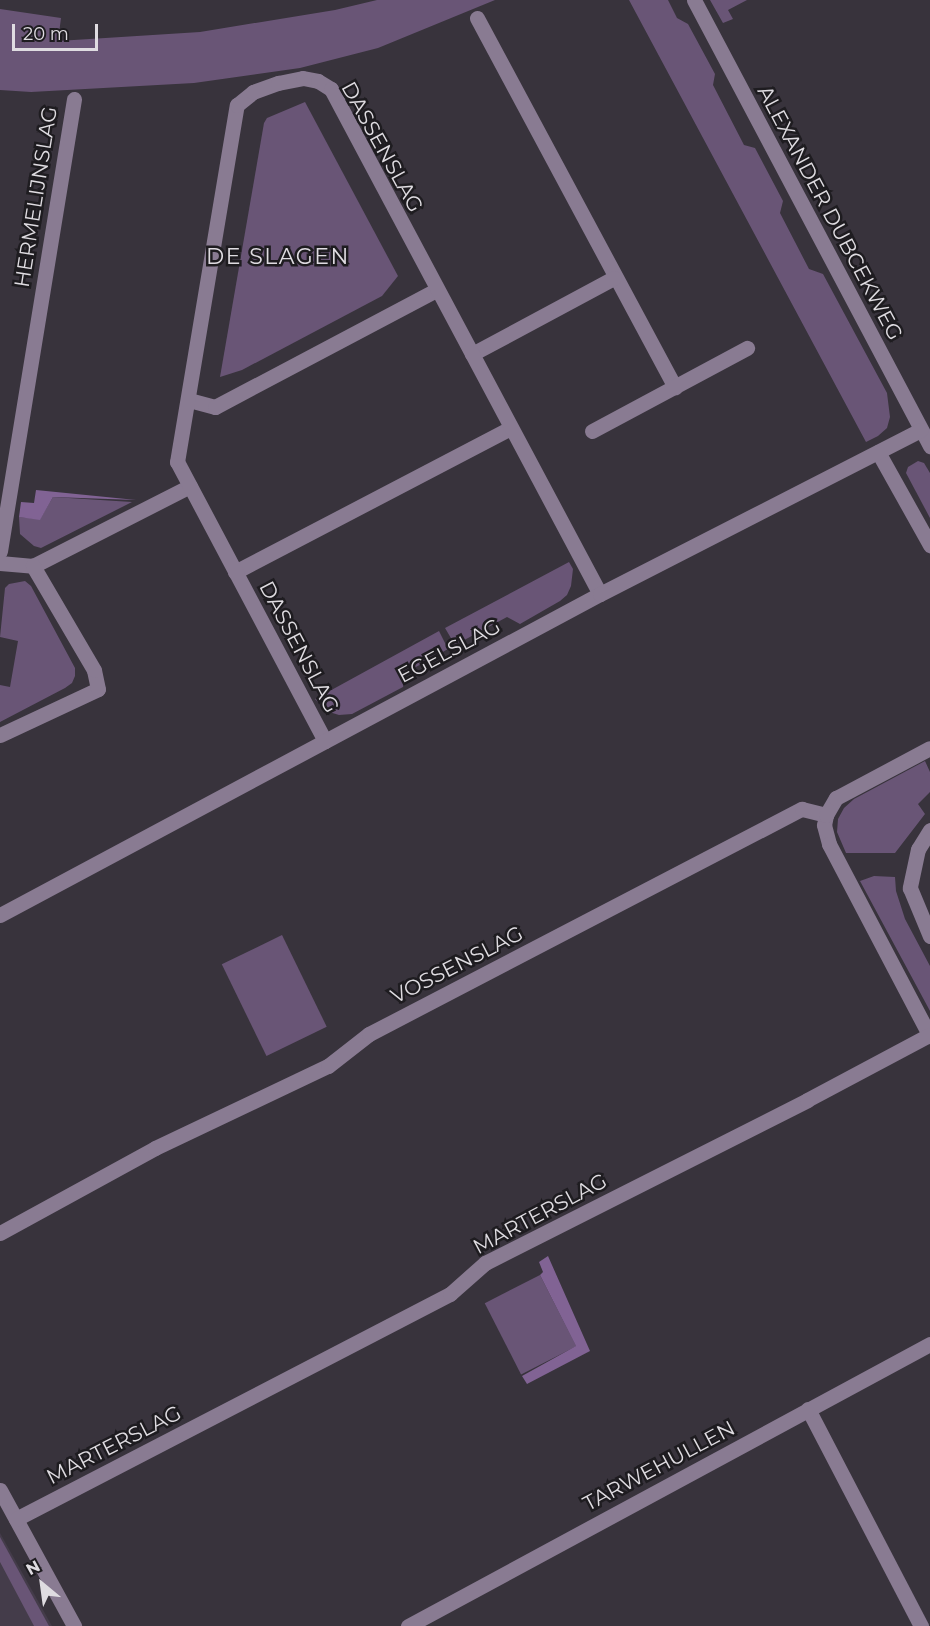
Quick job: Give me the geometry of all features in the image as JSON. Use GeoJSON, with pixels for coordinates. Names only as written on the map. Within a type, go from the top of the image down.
{"type":"FeatureCollection","features":[{"type":"Feature","properties":{"kind":"street","name":"ALEXANDER DUBCEKWEG"},"geometry":{"type":"LineString","coordinates":[[693,0],[930,446]]}},
{"type":"Feature","properties":{"kind":"street"},"geometry":{"type":"LineString","coordinates":[[477,18],[614,278],[675,387]]}},
{"type":"Feature","properties":{"kind":"street","name":"DASSENSLAG"},"geometry":{"type":"LineString","coordinates":[[325,741],[177,462],[237,105],[253,92],[278,83],[303,78],[318,81],[331,89],[436,290],[600,594]]}},
{"type":"Feature","properties":{"kind":"street","name":"HERMELIJNSLAG"},"geometry":{"type":"LineString","coordinates":[[0,551],[74,99]]}},
{"type":"Feature","properties":{"kind":"street"},"geometry":{"type":"LineString","coordinates":[[472,354],[614,278]]}},
{"type":"Feature","properties":{"kind":"street"},"geometry":{"type":"LineString","coordinates":[[189,400],[215,407],[436,290]]}},
{"type":"Feature","properties":{"kind":"street"},"geometry":{"type":"LineString","coordinates":[[592,432],[747,348]]}},
{"type":"Feature","properties":{"kind":"street","name":"DASSENSLAG"},"geometry":{"type":"LineString","coordinates":[[235,572],[510,428]]}},
{"type":"Feature","properties":{"kind":"street","name":"EGELSLAG"},"geometry":{"type":"LineString","coordinates":[[0,915],[600,594],[921,430]]}},
{"type":"Feature","properties":{"kind":"street"},"geometry":{"type":"LineString","coordinates":[[878,453],[930,545]]}},
{"type":"Feature","properties":{"kind":"street"},"geometry":{"type":"LineString","coordinates":[[0,563],[33,566],[190,486]]}},
{"type":"Feature","properties":{"kind":"street"},"geometry":{"type":"LineString","coordinates":[[0,735],[98,689],[94,670],[33,566]]}},
{"type":"Feature","properties":{"kind":"street"},"geometry":{"type":"LineString","coordinates":[[930,748],[836,798],[826,815],[824,825],[829,844],[930,1036]]}},
{"type":"Feature","properties":{"kind":"street","name":"VOSSENSLAG"},"geometry":{"type":"LineString","coordinates":[[0,1233],[155,1148],[328,1066],[369,1034],[802,809],[826,815]]}},
{"type":"Feature","properties":{"kind":"street"},"geometry":{"type":"LineString","coordinates":[[930,830],[918,849],[910,888],[930,936]]}},
{"type":"Feature","properties":{"kind":"street","name":"MARTERSLAG"},"geometry":{"type":"LineString","coordinates":[[16,1520],[450,1294],[485,1263],[930,1036]]}},
{"type":"Feature","properties":{"kind":"street","name":"TARWEHULLEN"},"geometry":{"type":"LineString","coordinates":[[408,1626],[930,1344]]}},
{"type":"Feature","properties":{"kind":"street"},"geometry":{"type":"LineString","coordinates":[[808,1409],[921,1626]]}},
{"type":"Feature","properties":{"kind":"street"},"geometry":{"type":"LineString","coordinates":[[0,1490],[74,1626]]}},
{"type":"Feature","properties":{"kind":"shaded area"},"geometry":{"type":"Polygon","coordinates":[[[377,0],[495,0],[378,48],[300,68],[194,83],[31,92],[0,90],[0,9],[61,18],[58,41],[200,32],[335,10],[377,0]]]}},
{"type":"Feature","properties":{"kind":"shaded area"},"geometry":{"type":"Polygon","coordinates":[[[629,0],[668,0],[677,18],[688,24],[715,74],[713,85],[744,145],[755,148],[783,201],[780,213],[809,269],[823,274],[887,393],[890,417],[887,428],[878,436],[866,442],[629,0]]]}},
{"type":"Feature","properties":{"kind":"shaded area"},"geometry":{"type":"Polygon","coordinates":[[[710,0],[747,0],[728,10],[733,19],[723,23],[710,0]]]}},
{"type":"Feature","properties":{"kind":"shaded area"},"geometry":{"type":"Polygon","coordinates":[[[305,102],[398,276],[382,296],[242,370],[220,377],[264,123],[267,118],[305,102]]]}},
{"type":"Feature","properties":{"kind":"shaded area"},"geometry":{"type":"Polygon","coordinates":[[[918,461],[924,463],[930,473],[930,518],[906,473],[908,467],[918,461]]]}},
{"type":"Feature","properties":{"kind":"shaded area"},"geometry":{"type":"Polygon","coordinates":[[[36,490],[136,500],[53,497],[40,520],[19,517],[21,502],[34,503],[36,490]]]}},
{"type":"Feature","properties":{"kind":"shaded area"},"geometry":{"type":"Polygon","coordinates":[[[53,497],[132,502],[41,548],[34,546],[20,534],[19,517],[40,519],[53,497]]]}},
{"type":"Feature","properties":{"kind":"shaded area"},"geometry":{"type":"Polygon","coordinates":[[[569,562],[573,569],[571,586],[567,595],[560,601],[520,624],[507,617],[455,645],[445,628],[569,562]]]}},
{"type":"Feature","properties":{"kind":"shaded area"},"geometry":{"type":"Polygon","coordinates":[[[25,581],[31,586],[75,668],[75,676],[72,683],[65,688],[0,722],[0,685],[10,687],[18,641],[0,637],[5,588],[9,584],[25,581]]]}},
{"type":"Feature","properties":{"kind":"shaded area"},"geometry":{"type":"Polygon","coordinates":[[[439,631],[448,649],[407,672],[403,687],[352,714],[339,715],[326,711],[315,699],[439,631]]]}},
{"type":"Feature","properties":{"kind":"shaded area"},"geometry":{"type":"Polygon","coordinates":[[[925,761],[930,772],[930,792],[918,804],[925,814],[895,853],[846,853],[837,832],[838,819],[844,808],[854,799],[925,761]]]}},
{"type":"Feature","properties":{"kind":"shaded area"},"geometry":{"type":"Polygon","coordinates":[[[874,876],[895,877],[896,891],[905,919],[930,966],[930,1011],[860,881],[874,876]]]}},
{"type":"Feature","properties":{"kind":"shaded area"},"geometry":{"type":"Polygon","coordinates":[[[282,935],[327,1027],[266,1056],[222,964],[282,935]]]}},
{"type":"Feature","properties":{"kind":"shaded area"},"geometry":{"type":"Polygon","coordinates":[[[548,1256],[590,1351],[527,1384],[522,1376],[576,1346],[540,1275],[543,1272],[539,1262],[548,1256]]]}},
{"type":"Feature","properties":{"kind":"shaded area"},"geometry":{"type":"Polygon","coordinates":[[[540,1275],[576,1346],[521,1374],[485,1303],[540,1275]]]}},
{"type":"Feature","properties":{"kind":"shaded area"},"geometry":{"type":"Polygon","coordinates":[[[0,1533],[52,1626],[0,1626],[0,1533]]]}},
{"type":"Feature","properties":{"kind":"shaded area"},"geometry":{"type":"Polygon","coordinates":[[[0,1537],[49,1626],[34,1626],[0,1562],[0,1537]]]}},
{"type":"Feature","properties":{"kind":"district","name":"DE SLAGEN"},"geometry":{"type":"Point","coordinates":[278,257]}}]}
